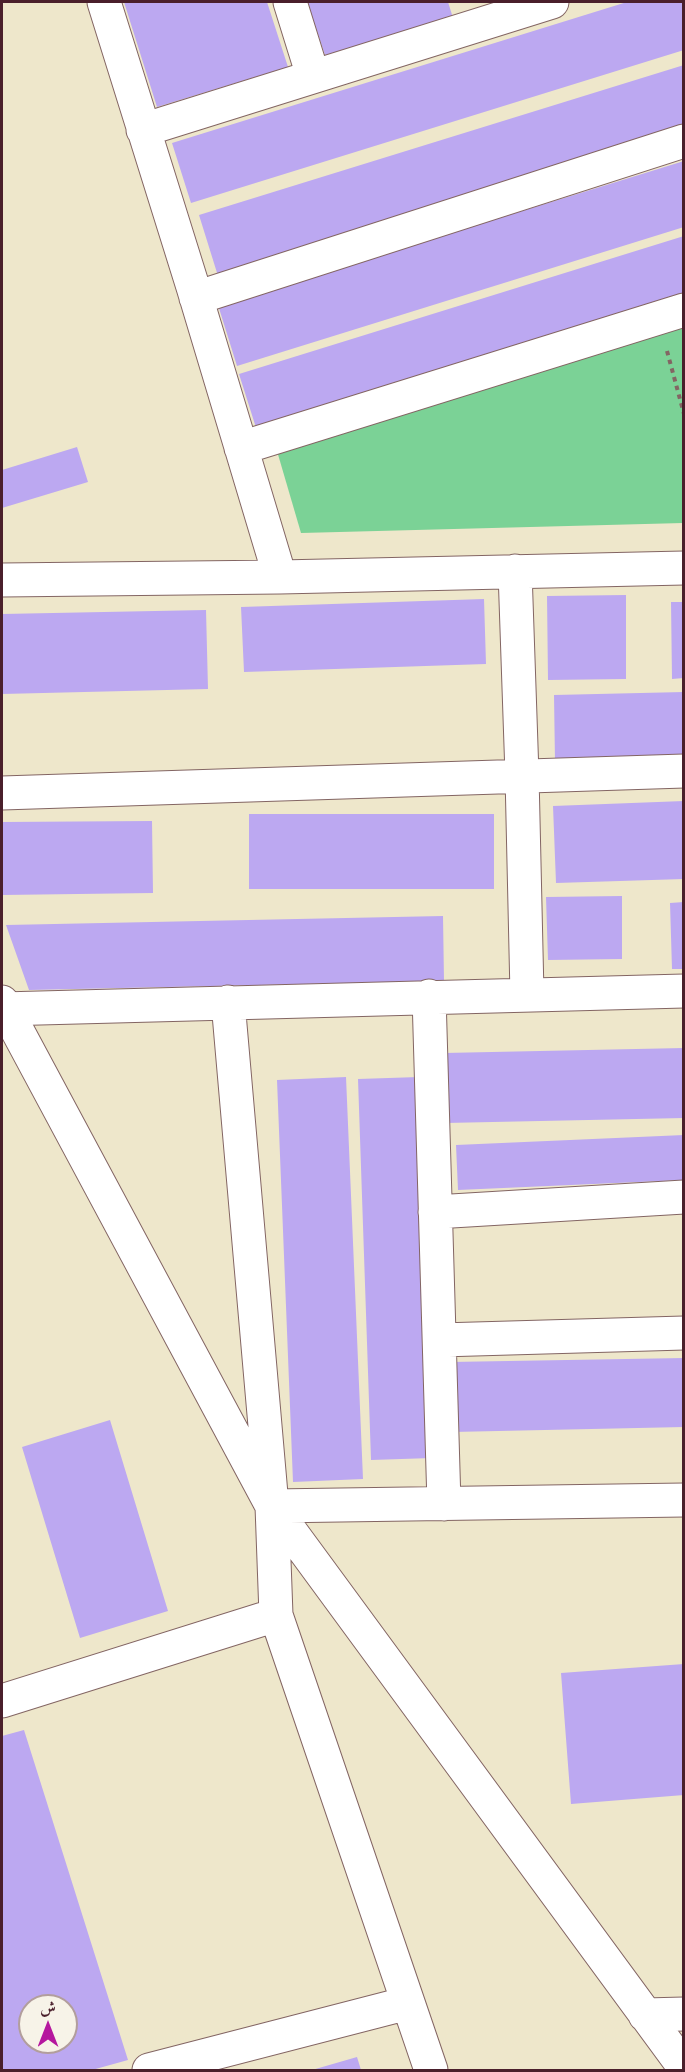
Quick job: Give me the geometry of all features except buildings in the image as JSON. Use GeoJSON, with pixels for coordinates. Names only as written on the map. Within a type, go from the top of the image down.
{"type":"FeatureCollection","features":[{"type":"Feature","properties":{"kind":"street"},"geometry":{"type":"LineString","coordinates":[[104,2],[280,577]]}},
{"type":"Feature","properties":{"kind":"street"},"geometry":{"type":"LineString","coordinates":[[290,2],[313,76]]}},
{"type":"Feature","properties":{"kind":"street"},"geometry":{"type":"LineString","coordinates":[[143,130],[313,76],[471,14],[552,2]]}},
{"type":"Feature","properties":{"kind":"street"},"geometry":{"type":"LineString","coordinates":[[196,298],[684,141]]}},
{"type":"Feature","properties":{"kind":"street"},"geometry":{"type":"LineString","coordinates":[[241,448],[671,314]]}},
{"type":"Feature","properties":{"kind":"street"},"geometry":{"type":"LineString","coordinates":[[2,580],[280,577],[684,568]]}},
{"type":"Feature","properties":{"kind":"street"},"geometry":{"type":"LineString","coordinates":[[515,571],[527,994]]}},
{"type":"Feature","properties":{"kind":"street"},"geometry":{"type":"LineString","coordinates":[[2,793],[684,771]]}},
{"type":"Feature","properties":{"kind":"street"},"geometry":{"type":"LineString","coordinates":[[684,991],[3,1006],[272,1506],[684,2067]]}},
{"type":"Feature","properties":{"kind":"street"},"geometry":{"type":"LineString","coordinates":[[429,996],[444,1504]]}},
{"type":"Feature","properties":{"kind":"street"},"geometry":{"type":"LineString","coordinates":[[228,1002],[272,1506],[276,1615],[431,2070]]}},
{"type":"Feature","properties":{"kind":"street"},"geometry":{"type":"LineString","coordinates":[[435,1212],[684,1197]]}},
{"type":"Feature","properties":{"kind":"street"},"geometry":{"type":"LineString","coordinates":[[440,1340],[684,1333]]}},
{"type":"Feature","properties":{"kind":"street"},"geometry":{"type":"LineString","coordinates":[[272,1506],[684,1500]]}},
{"type":"Feature","properties":{"kind":"street"},"geometry":{"type":"LineString","coordinates":[[2,1701],[276,1615]]}},
{"type":"Feature","properties":{"kind":"street"},"geometry":{"type":"LineString","coordinates":[[149,2070],[408,2003]]}},
{"type":"Feature","properties":{"kind":"street"},"geometry":{"type":"LineString","coordinates":[[645,2015],[684,2014]]}},
{"type":"Feature","properties":{"kind":"path"},"geometry":{"type":"LineString","coordinates":[[671,314],[684,414]]}},
{"type":"Feature","properties":{"kind":"green space"},"geometry":{"type":"Polygon","coordinates":[[[683,324],[683,523],[301,533],[277,451],[683,324]]]}}]}
